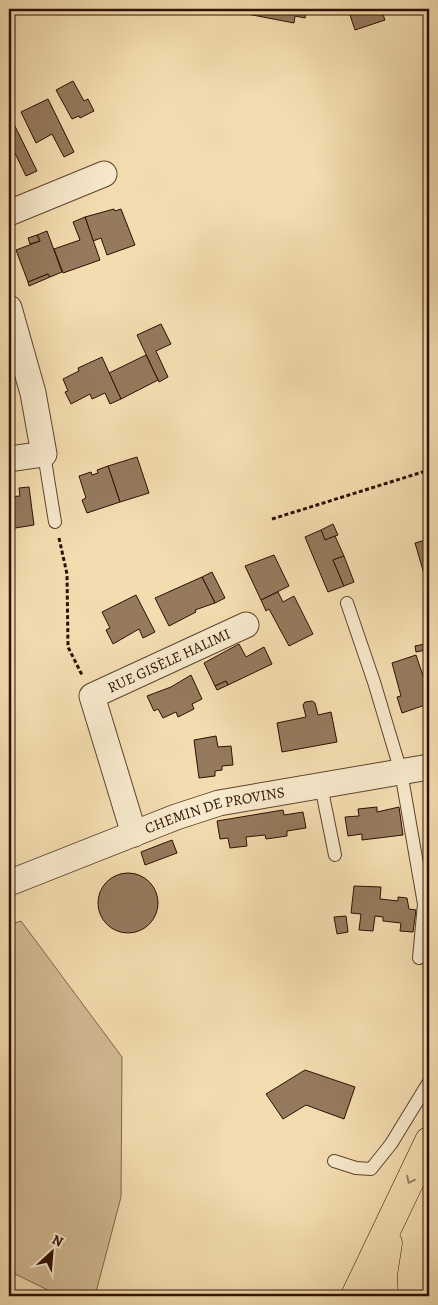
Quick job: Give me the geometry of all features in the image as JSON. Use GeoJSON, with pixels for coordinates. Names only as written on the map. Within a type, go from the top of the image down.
{"type":"FeatureCollection","features":[{"type":"Feature","properties":{"kind":"highway"},"geometry":{"type":"LineString","coordinates":[[355,1296],[429,1141]]}},
{"type":"Feature","properties":{"kind":"highway"},"geometry":{"type":"LineString","coordinates":[[384,1296],[383,1275],[391,1219]]}},
{"type":"Feature","properties":{"kind":"street"},"geometry":{"type":"LineString","coordinates":[[9,213],[104,174]]}},
{"type":"Feature","properties":{"kind":"street"},"geometry":{"type":"LineString","coordinates":[[9,308],[34,394],[44,454],[9,459]]}},
{"type":"Feature","properties":{"kind":"street","name":"RUE GISÈLE HALIMI"},"geometry":{"type":"LineString","coordinates":[[92,696],[246,626]]}},
{"type":"Feature","properties":{"kind":"street"},"geometry":{"type":"LineString","coordinates":[[92,696],[134,834]]}},
{"type":"Feature","properties":{"kind":"street","name":"CHEMIN DE PROVINS"},"geometry":{"type":"LineString","coordinates":[[9,883],[219,803],[429,767]]}},
{"type":"Feature","properties":{"kind":"lane"},"geometry":{"type":"LineString","coordinates":[[44,454],[55,522]]}},
{"type":"Feature","properties":{"kind":"lane"},"geometry":{"type":"LineString","coordinates":[[347,603],[374,682],[401,772],[424,904],[419,958]]}},
{"type":"Feature","properties":{"kind":"lane"},"geometry":{"type":"LineString","coordinates":[[321,786],[334,855]]}},
{"type":"Feature","properties":{"kind":"lane"},"geometry":{"type":"LineString","coordinates":[[334,1161],[356,1168],[371,1169],[391,1144],[429,1082]]}},
{"type":"Feature","properties":{"kind":"path"},"geometry":{"type":"LineString","coordinates":[[272,520],[429,470]]}},
{"type":"Feature","properties":{"kind":"path"},"geometry":{"type":"LineString","coordinates":[[55,522],[67,574],[68,647],[92,696]]}},
{"type":"Feature","properties":{"kind":"shaded area"},"geometry":{"type":"Polygon","coordinates":[[[21,921],[122,1057],[121,1197],[95,1296],[60,1296],[9,1271],[9,925],[21,921]]]}},
{"type":"Feature","properties":{"kind":"building"},"geometry":{"type":"Polygon","coordinates":[[[238,9],[307,9],[305,18],[295,16],[294,23],[237,12],[238,9]]]}},
{"type":"Feature","properties":{"kind":"building"},"geometry":{"type":"Polygon","coordinates":[[[359,9],[381,9],[385,20],[355,30],[349,12],[359,9]]]}},
{"type":"Feature","properties":{"kind":"building"},"geometry":{"type":"Polygon","coordinates":[[[73,81],[84,101],[88,99],[94,111],[80,118],[79,116],[72,119],[56,90],[73,81]]]}},
{"type":"Feature","properties":{"kind":"building"},"geometry":{"type":"Polygon","coordinates":[[[48,99],[74,152],[64,157],[52,134],[36,143],[21,112],[48,99]]]}},
{"type":"Feature","properties":{"kind":"building"},"geometry":{"type":"Polygon","coordinates":[[[10,116],[37,171],[26,176],[15,153],[9,156],[10,116]]]}},
{"type":"Feature","properties":{"kind":"building"},"geometry":{"type":"Polygon","coordinates":[[[114,209],[115,211],[121,209],[135,245],[107,255],[101,238],[93,241],[85,217],[114,209]]]}},
{"type":"Feature","properties":{"kind":"building"},"geometry":{"type":"Polygon","coordinates":[[[85,217],[100,260],[63,273],[54,249],[80,240],[73,222],[85,217]]]}},
{"type":"Feature","properties":{"kind":"building"},"geometry":{"type":"Polygon","coordinates":[[[47,231],[62,272],[50,277],[48,274],[28,282],[16,250],[40,241],[37,235],[47,231]]]}},
{"type":"Feature","properties":{"kind":"building"},"geometry":{"type":"Polygon","coordinates":[[[37,235],[40,241],[30,244],[28,238],[37,235]]]}},
{"type":"Feature","properties":{"kind":"building"},"geometry":{"type":"Polygon","coordinates":[[[48,274],[50,277],[29,286],[28,282],[48,274]]]}},
{"type":"Feature","properties":{"kind":"building"},"geometry":{"type":"Polygon","coordinates":[[[161,324],[171,344],[156,351],[168,377],[159,382],[137,335],[161,324]]]}},
{"type":"Feature","properties":{"kind":"building"},"geometry":{"type":"Polygon","coordinates":[[[146,355],[158,380],[121,399],[109,373],[146,355]]]}},
{"type":"Feature","properties":{"kind":"building"},"geometry":{"type":"Polygon","coordinates":[[[102,357],[121,399],[110,404],[105,393],[92,399],[90,394],[71,404],[65,392],[68,391],[63,379],[79,371],[78,368],[102,357]]]}},
{"type":"Feature","properties":{"kind":"building"},"geometry":{"type":"Polygon","coordinates":[[[137,457],[149,493],[120,502],[108,466],[137,457]]]}},
{"type":"Feature","properties":{"kind":"building"},"geometry":{"type":"Polygon","coordinates":[[[108,466],[120,502],[87,513],[82,500],[86,498],[79,476],[91,472],[92,475],[98,473],[97,470],[108,466]]]}},
{"type":"Feature","properties":{"kind":"building"},"geometry":{"type":"Polygon","coordinates":[[[29,487],[34,525],[9,529],[9,497],[20,496],[19,488],[29,487]]]}},
{"type":"Feature","properties":{"kind":"building"},"geometry":{"type":"Polygon","coordinates":[[[333,524],[338,535],[325,540],[321,530],[333,524]]]}},
{"type":"Feature","properties":{"kind":"building"},"geometry":{"type":"Polygon","coordinates":[[[321,530],[325,540],[335,536],[344,556],[333,560],[344,586],[328,592],[305,537],[321,530]]]}},
{"type":"Feature","properties":{"kind":"building"},"geometry":{"type":"Polygon","coordinates":[[[429,539],[429,591],[415,543],[429,539]]]}},
{"type":"Feature","properties":{"kind":"building"},"geometry":{"type":"Polygon","coordinates":[[[274,555],[289,586],[261,600],[245,566],[274,555]]]}},
{"type":"Feature","properties":{"kind":"building"},"geometry":{"type":"Polygon","coordinates":[[[344,556],[354,582],[344,586],[333,560],[344,556]]]}},
{"type":"Feature","properties":{"kind":"building"},"geometry":{"type":"Polygon","coordinates":[[[212,572],[225,598],[215,603],[202,577],[212,572]]]}},
{"type":"Feature","properties":{"kind":"building"},"geometry":{"type":"Polygon","coordinates":[[[202,577],[215,603],[195,610],[196,612],[169,626],[155,598],[202,577]]]}},
{"type":"Feature","properties":{"kind":"building"},"geometry":{"type":"Polygon","coordinates":[[[278,592],[283,602],[294,596],[313,634],[289,646],[269,609],[266,611],[261,600],[278,592]]]}},
{"type":"Feature","properties":{"kind":"building"},"geometry":{"type":"Polygon","coordinates":[[[136,595],[155,632],[143,638],[139,629],[113,644],[106,630],[110,628],[102,612],[136,595]]]}},
{"type":"Feature","properties":{"kind":"building"},"geometry":{"type":"Polygon","coordinates":[[[239,644],[246,657],[264,647],[272,664],[228,685],[226,681],[215,686],[204,663],[239,644]]]}},
{"type":"Feature","properties":{"kind":"building"},"geometry":{"type":"Polygon","coordinates":[[[425,644],[426,650],[416,652],[415,646],[425,644]]]}},
{"type":"Feature","properties":{"kind":"building"},"geometry":{"type":"Polygon","coordinates":[[[416,655],[429,694],[429,707],[426,709],[425,705],[402,713],[397,697],[401,696],[392,663],[416,655]]]}},
{"type":"Feature","properties":{"kind":"building"},"geometry":{"type":"Polygon","coordinates":[[[191,675],[202,699],[192,704],[194,709],[178,717],[176,712],[163,718],[158,709],[154,711],[147,696],[171,687],[191,675]]]}},
{"type":"Feature","properties":{"kind":"building"},"geometry":{"type":"Polygon","coordinates":[[[226,681],[228,685],[217,690],[215,686],[226,681]]]}},
{"type":"Feature","properties":{"kind":"building"},"geometry":{"type":"Polygon","coordinates":[[[312,701],[315,703],[318,715],[331,712],[337,742],[282,752],[277,723],[306,717],[303,705],[305,702],[312,701]]]}},
{"type":"Feature","properties":{"kind":"building"},"geometry":{"type":"Polygon","coordinates":[[[216,736],[218,747],[231,746],[233,765],[222,766],[222,770],[215,771],[215,776],[199,778],[194,740],[216,736]]]}},
{"type":"Feature","properties":{"kind":"building"},"geometry":{"type":"Polygon","coordinates":[[[429,797],[429,835],[424,798],[429,797]]]}},
{"type":"Feature","properties":{"kind":"building"},"geometry":{"type":"Polygon","coordinates":[[[377,807],[377,812],[399,807],[403,835],[362,840],[362,834],[348,836],[345,817],[359,816],[358,809],[377,807]]]}},
{"type":"Feature","properties":{"kind":"building"},"geometry":{"type":"Polygon","coordinates":[[[283,810],[284,815],[303,812],[306,828],[287,831],[287,836],[266,839],[265,835],[246,837],[247,846],[230,848],[228,838],[220,839],[217,821],[283,810]]]}},
{"type":"Feature","properties":{"kind":"building"},"geometry":{"type":"Polygon","coordinates":[[[172,840],[177,853],[145,865],[141,852],[172,840]]]}},
{"type":"Feature","properties":{"kind":"building"},"geometry":{"type":"Polygon","coordinates":[[[128,873],[145,878],[153,886],[158,903],[153,920],[145,928],[128,933],[111,928],[103,920],[98,903],[103,886],[111,878],[128,873]]]}},
{"type":"Feature","properties":{"kind":"building"},"geometry":{"type":"Polygon","coordinates":[[[354,886],[381,887],[380,899],[398,901],[398,897],[407,898],[409,909],[416,910],[413,932],[400,931],[401,923],[383,921],[383,917],[375,916],[373,931],[359,930],[361,914],[351,913],[354,886]]]}},
{"type":"Feature","properties":{"kind":"building"},"geometry":{"type":"Polygon","coordinates":[[[346,916],[348,932],[337,934],[334,917],[346,916]]]}},
{"type":"Feature","properties":{"kind":"building"},"geometry":{"type":"Polygon","coordinates":[[[305,1070],[355,1087],[344,1119],[306,1105],[283,1119],[266,1094],[305,1070]]]}}]}
